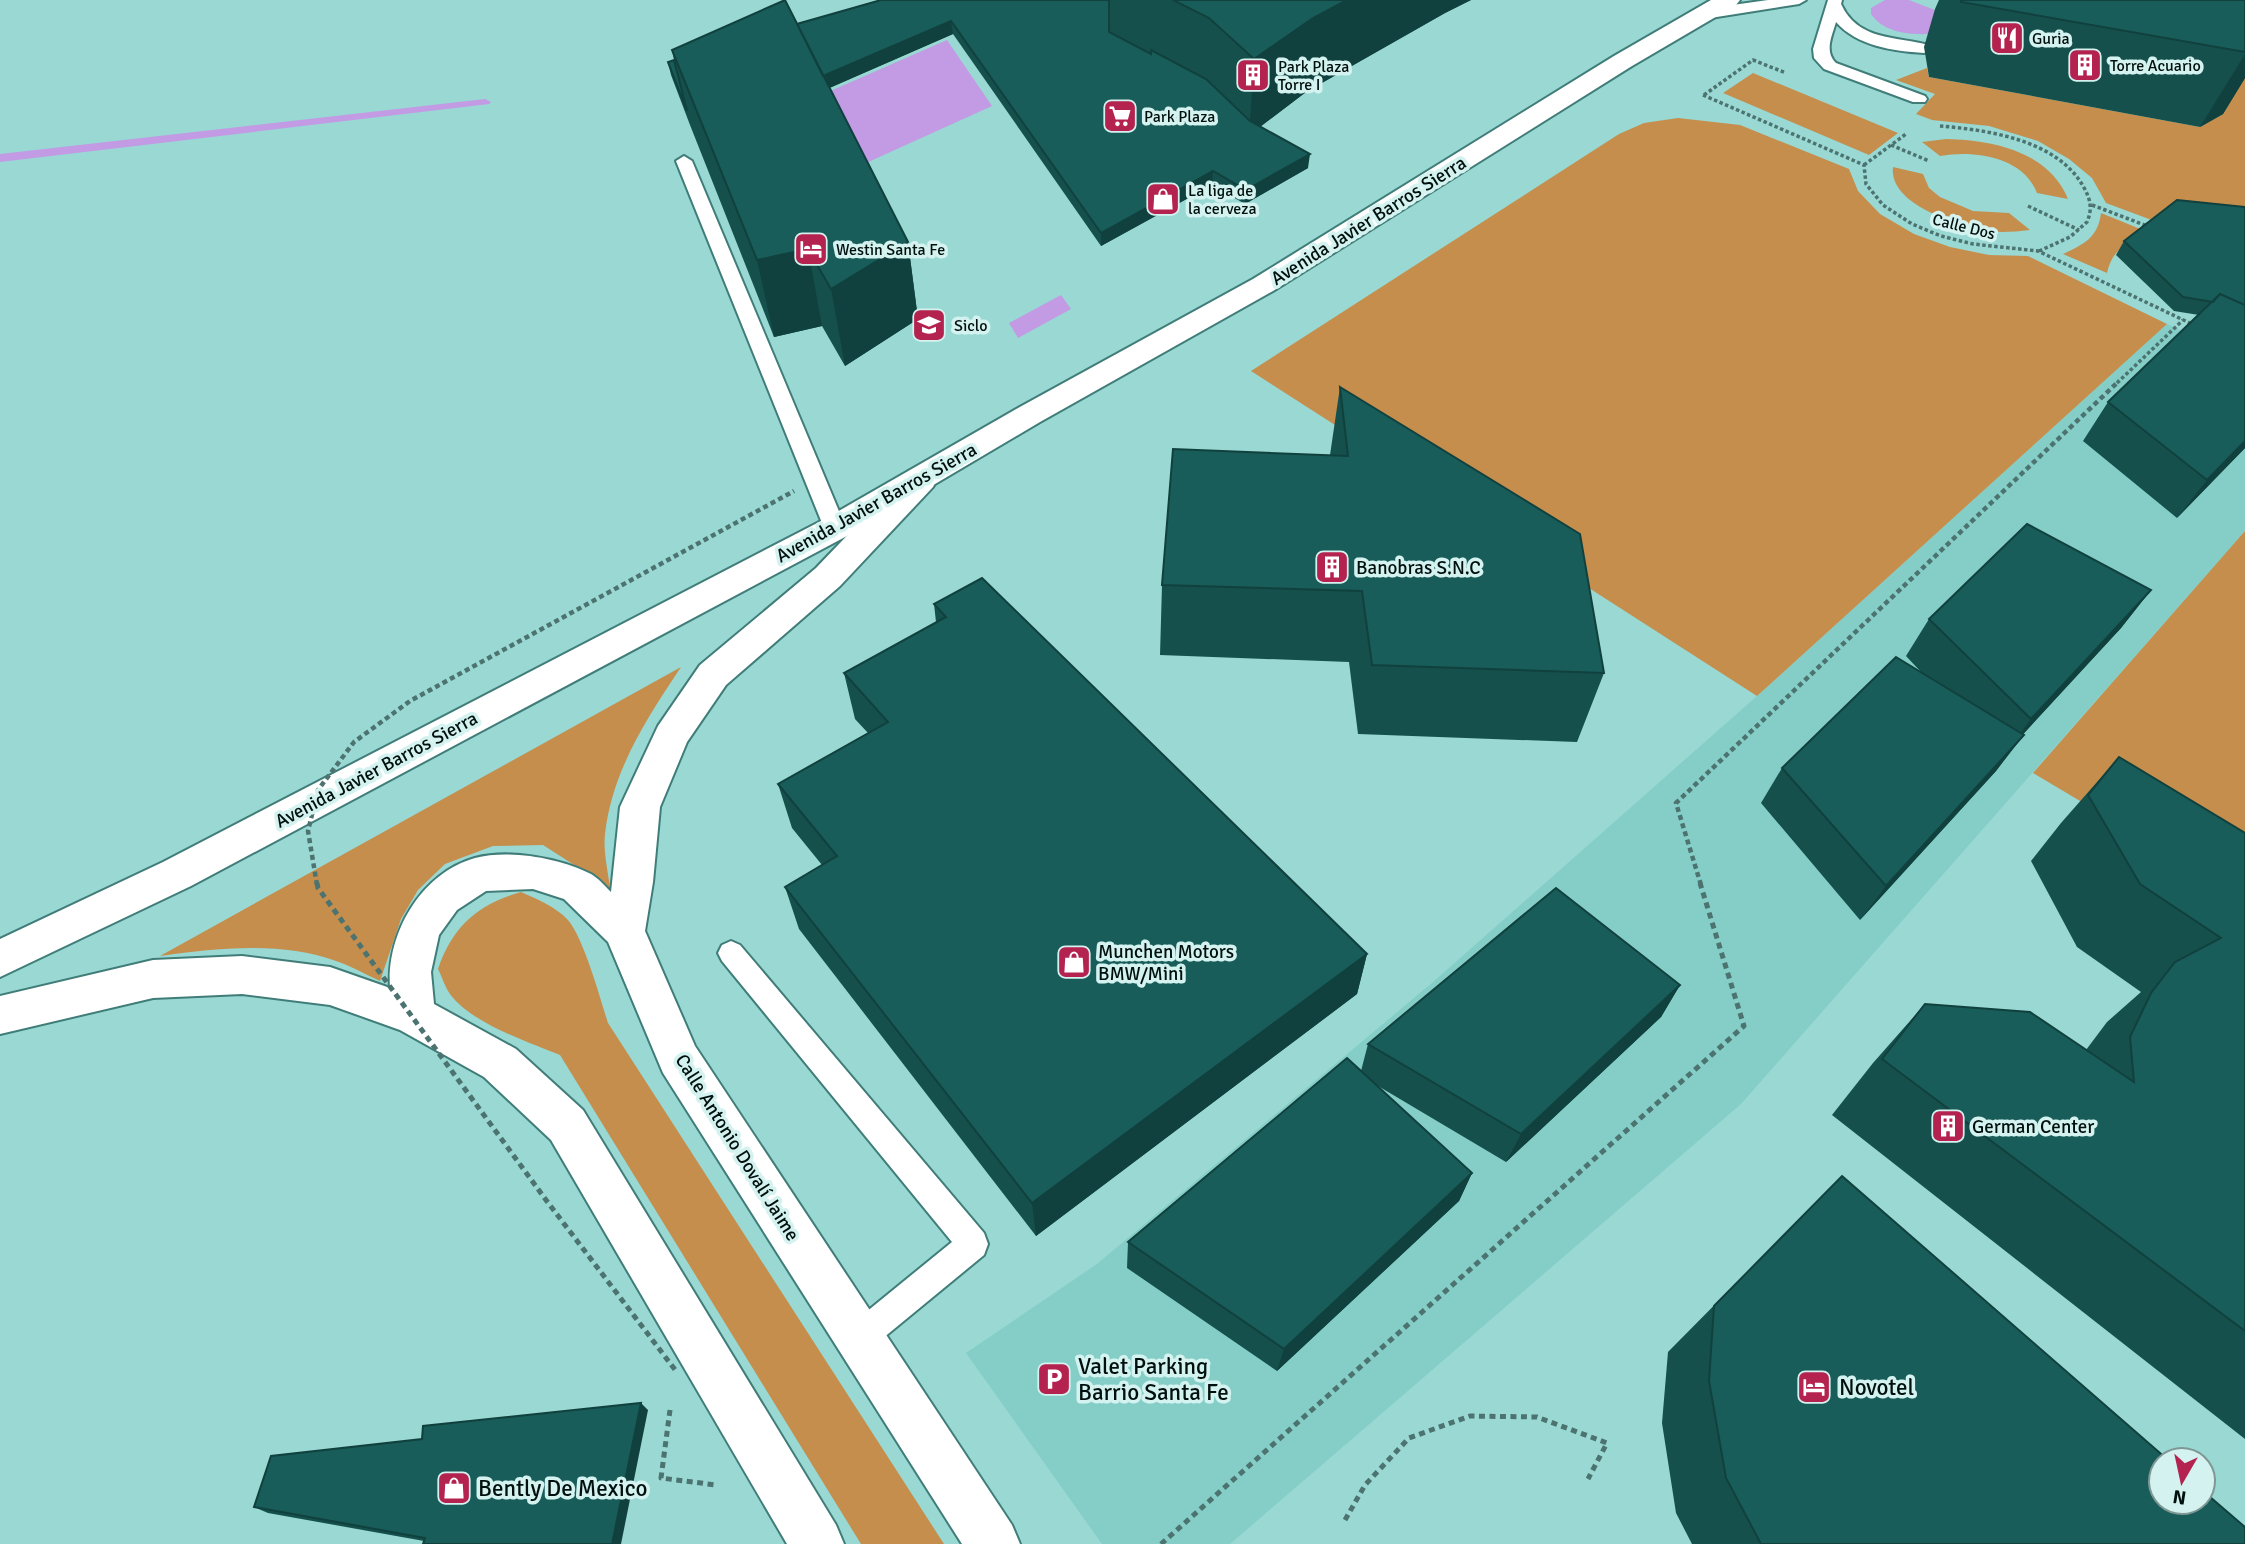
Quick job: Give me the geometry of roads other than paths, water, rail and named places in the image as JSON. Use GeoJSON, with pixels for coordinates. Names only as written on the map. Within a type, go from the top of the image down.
{"type":"FeatureCollection","features":[{"type":"Feature","properties":{"kind":"street","name":"Avenida Javier Barros Sierra"},"geometry":{"type":"LineString","coordinates":[[0,959],[177,874],[835,528],[1029,415],[1263,285],[1623,61],[1716,7]]}},
{"type":"Feature","properties":{"kind":"street"},"geometry":{"type":"LineString","coordinates":[[624,931],[633,882],[640,807],[671,736],[713,675],[828,577],[920,480]]}},
{"type":"Feature","properties":{"kind":"street"},"geometry":{"type":"LineString","coordinates":[[414,1016],[410,972],[419,929],[443,898],[478,874],[533,872],[578,887],[624,931]]}},
{"type":"Feature","properties":{"kind":"street","name":"Calle Antonio Dovalí Jaime"},"geometry":{"type":"LineString","coordinates":[[624,931],[679,1059],[993,1544]]}},
{"type":"Feature","properties":{"kind":"street"},"geometry":{"type":"LineString","coordinates":[[0,1015],[153,979],[242,975],[330,986],[414,1016],[500,1063],[566,1125],[817,1544]]}},
{"type":"Feature","properties":{"kind":"lane"},"geometry":{"type":"LineString","coordinates":[[1716,7],[1799,0]]}},
{"type":"Feature","properties":{"kind":"lane"},"geometry":{"type":"LineString","coordinates":[[1834,2],[1836,15],[1847,26],[1864,36],[1886,43],[1924,48]]}},
{"type":"Feature","properties":{"kind":"lane"},"geometry":{"type":"LineString","coordinates":[[1834,2],[1821,49],[1822,58],[1830,66],[1920,99]]}},
{"type":"Feature","properties":{"kind":"lane"},"geometry":{"type":"LineString","coordinates":[[684,161],[835,528]]}},
{"type":"Feature","properties":{"kind":"lane"},"geometry":{"type":"LineString","coordinates":[[731,953],[973,1244],[860,1337]]}},
{"type":"Feature","properties":{"kind":"waterway"},"geometry":{"type":"LineString","coordinates":[[0,158],[485,102]]}},
{"type":"Feature","properties":{"kind":"place","name":"Guria"},"geometry":{"type":"Point","coordinates":[2007,38]}},
{"type":"Feature","properties":{"kind":"place","name":"Torre Acuario"},"geometry":{"type":"Point","coordinates":[2085,65]}},
{"type":"Feature","properties":{"kind":"place","name":"Park Plaza Torre I"},"geometry":{"type":"Point","coordinates":[1253,75]}},
{"type":"Feature","properties":{"kind":"place","name":"Park Plaza"},"geometry":{"type":"Point","coordinates":[1120,116]}},
{"type":"Feature","properties":{"kind":"place","name":"La liga de la cerveza"},"geometry":{"type":"Point","coordinates":[1163,199]}},
{"type":"Feature","properties":{"kind":"place","name":"Westin Santa Fe"},"geometry":{"type":"Point","coordinates":[811,249]}},
{"type":"Feature","properties":{"kind":"place","name":"Siclo"},"geometry":{"type":"Point","coordinates":[929,325]}},
{"type":"Feature","properties":{"kind":"place","name":"Banobras S.N.C"},"geometry":{"type":"Point","coordinates":[1332,567]}},
{"type":"Feature","properties":{"kind":"place","name":"Munchen Motors BMW/Mini"},"geometry":{"type":"Point","coordinates":[1074,962]}},
{"type":"Feature","properties":{"kind":"place","name":"German Center"},"geometry":{"type":"Point","coordinates":[1948,1126]}},
{"type":"Feature","properties":{"kind":"place","name":"Valet Parking Barrio Santa Fe"},"geometry":{"type":"Point","coordinates":[1054,1379]}},
{"type":"Feature","properties":{"kind":"place","name":"Novotel"},"geometry":{"type":"Point","coordinates":[1814,1387]}},
{"type":"Feature","properties":{"kind":"place","name":"Bently De Mexico"},"geometry":{"type":"Point","coordinates":[454,1488]}}]}
